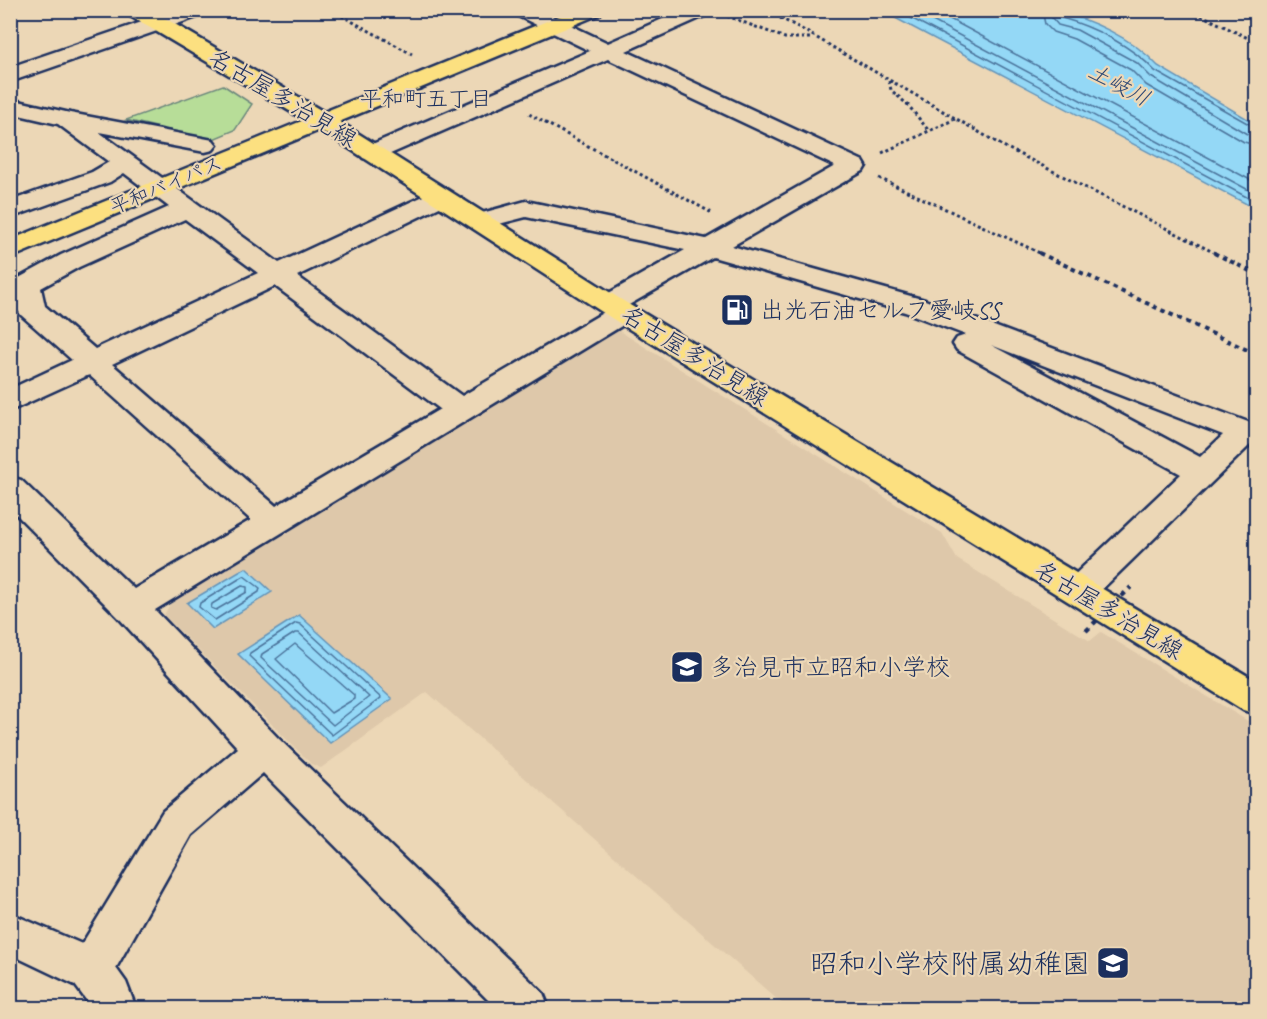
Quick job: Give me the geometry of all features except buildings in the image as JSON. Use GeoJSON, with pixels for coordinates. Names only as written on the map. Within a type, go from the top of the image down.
{"type":"FeatureCollection","features":[{"type":"Feature","properties":{"kind":"main road","name":"名古屋多治見線"},"geometry":{"type":"LineString","coordinates":[[134,10],[321,120],[617,308],[1257,699]]}},
{"type":"Feature","properties":{"kind":"main road","name":"平和バイパス"},"geometry":{"type":"LineString","coordinates":[[10,250],[321,120],[593,10]]}},
{"type":"Feature","properties":{"kind":"street"},"geometry":{"type":"LineString","coordinates":[[10,75],[198,10]]}},
{"type":"Feature","properties":{"kind":"street"},"geometry":{"type":"LineString","coordinates":[[521,10],[854,166]]}},
{"type":"Feature","properties":{"kind":"street"},"geometry":{"type":"LineString","coordinates":[[372,153],[608,51],[712,12]]}},
{"type":"Feature","properties":{"kind":"street"},"geometry":{"type":"LineString","coordinates":[[10,106],[205,145]]}},
{"type":"Feature","properties":{"kind":"street"},"geometry":{"type":"LineString","coordinates":[[66,119],[461,410]]}},
{"type":"Feature","properties":{"kind":"street"},"geometry":{"type":"LineString","coordinates":[[10,210],[101,177],[124,163]]}},
{"type":"Feature","properties":{"kind":"street"},"geometry":{"type":"LineString","coordinates":[[131,608],[461,410],[711,248],[854,166]]}},
{"type":"Feature","properties":{"kind":"street"},"geometry":{"type":"LineString","coordinates":[[10,401],[441,196]]}},
{"type":"Feature","properties":{"kind":"street"},"geometry":{"type":"LineString","coordinates":[[187,209],[70,261],[27,285],[31,309],[274,522]]}},
{"type":"Feature","properties":{"kind":"street"},"geometry":{"type":"LineString","coordinates":[[480,221],[526,209],[711,248],[915,306],[1251,434]]}},
{"type":"Feature","properties":{"kind":"street"},"geometry":{"type":"LineString","coordinates":[[915,306],[938,328],[1201,471]]}},
{"type":"Feature","properties":{"kind":"street"},"geometry":{"type":"LineString","coordinates":[[1079,591],[1201,471],[1251,434]]}},
{"type":"Feature","properties":{"kind":"street"},"geometry":{"type":"LineString","coordinates":[[10,488],[131,608],[264,749],[527,1008]]}},
{"type":"Feature","properties":{"kind":"street"},"geometry":{"type":"LineString","coordinates":[[91,970],[177,823],[264,749]]}},
{"type":"Feature","properties":{"kind":"street"},"geometry":{"type":"LineString","coordinates":[[10,933],[91,970],[110,997],[114,1008]]}},
{"type":"Feature","properties":{"kind":"path"},"geometry":{"type":"LineString","coordinates":[[331,10],[415,56]]}},
{"type":"Feature","properties":{"kind":"path"},"geometry":{"type":"LineString","coordinates":[[764,10],[1004,146],[1257,274]]}},
{"type":"Feature","properties":{"kind":"path"},"geometry":{"type":"LineString","coordinates":[[1200,10],[1195,12],[1257,42]]}},
{"type":"Feature","properties":{"kind":"path"},"geometry":{"type":"LineString","coordinates":[[1234,10],[1257,20]]}},
{"type":"Feature","properties":{"kind":"path"},"geometry":{"type":"LineString","coordinates":[[712,12],[785,38],[814,38]]}},
{"type":"Feature","properties":{"kind":"path"},"geometry":{"type":"LineString","coordinates":[[889,81],[891,90],[908,105],[929,131]]}},
{"type":"Feature","properties":{"kind":"path"},"geometry":{"type":"LineString","coordinates":[[499,98],[743,230]]}},
{"type":"Feature","properties":{"kind":"path"},"geometry":{"type":"LineString","coordinates":[[854,166],[956,119]]}},
{"type":"Feature","properties":{"kind":"path"},"geometry":{"type":"LineString","coordinates":[[854,166],[1257,354]]}},
{"type":"Feature","properties":{"kind":"path"},"geometry":{"type":"LineString","coordinates":[[1086,631],[1131,587]]}},
{"type":"Feature","properties":{"kind":"shaded area","name":"多治見市立昭和小学校"},"geometry":{"type":"Polygon","coordinates":[[[613,327],[942,533],[957,559],[1090,641],[1101,632],[1256,726],[1256,1008],[787,1008],[427,692],[321,768],[311,764],[164,615],[174,597],[613,327]]]}},
{"type":"Feature","properties":{"kind":"green space"},"geometry":{"type":"Polygon","coordinates":[[[223,85],[252,104],[235,130],[211,140],[126,120],[223,85]]]}},
{"type":"Feature","properties":{"kind":"water","name":"土岐川"},"geometry":{"type":"Polygon","coordinates":[[[1053,10],[1096,24],[1124,38],[1158,66],[1256,124],[1256,209],[882,11],[1053,10]]]}},
{"type":"Feature","properties":{"kind":"water"},"geometry":{"type":"Polygon","coordinates":[[[246,568],[272,592],[213,629],[187,603],[246,568]]]}},
{"type":"Feature","properties":{"kind":"water"},"geometry":{"type":"Polygon","coordinates":[[[299,615],[392,699],[330,743],[238,654],[299,615]]]}},
{"type":"Feature","properties":{"kind":"place","name":"出光石油セルフ愛岐SS"},"geometry":{"type":"Point","coordinates":[737,310]}},
{"type":"Feature","properties":{"kind":"place","name":"多治見市立昭和小学校"},"geometry":{"type":"Point","coordinates":[687,667]}},
{"type":"Feature","properties":{"kind":"place","name":"昭和小学校附属幼稚園"},"geometry":{"type":"Point","coordinates":[1113,963]}},
{"type":"Feature","properties":{"kind":"district","name":"平和町五丁目"},"geometry":{"type":"Point","coordinates":[426,99]}}]}
